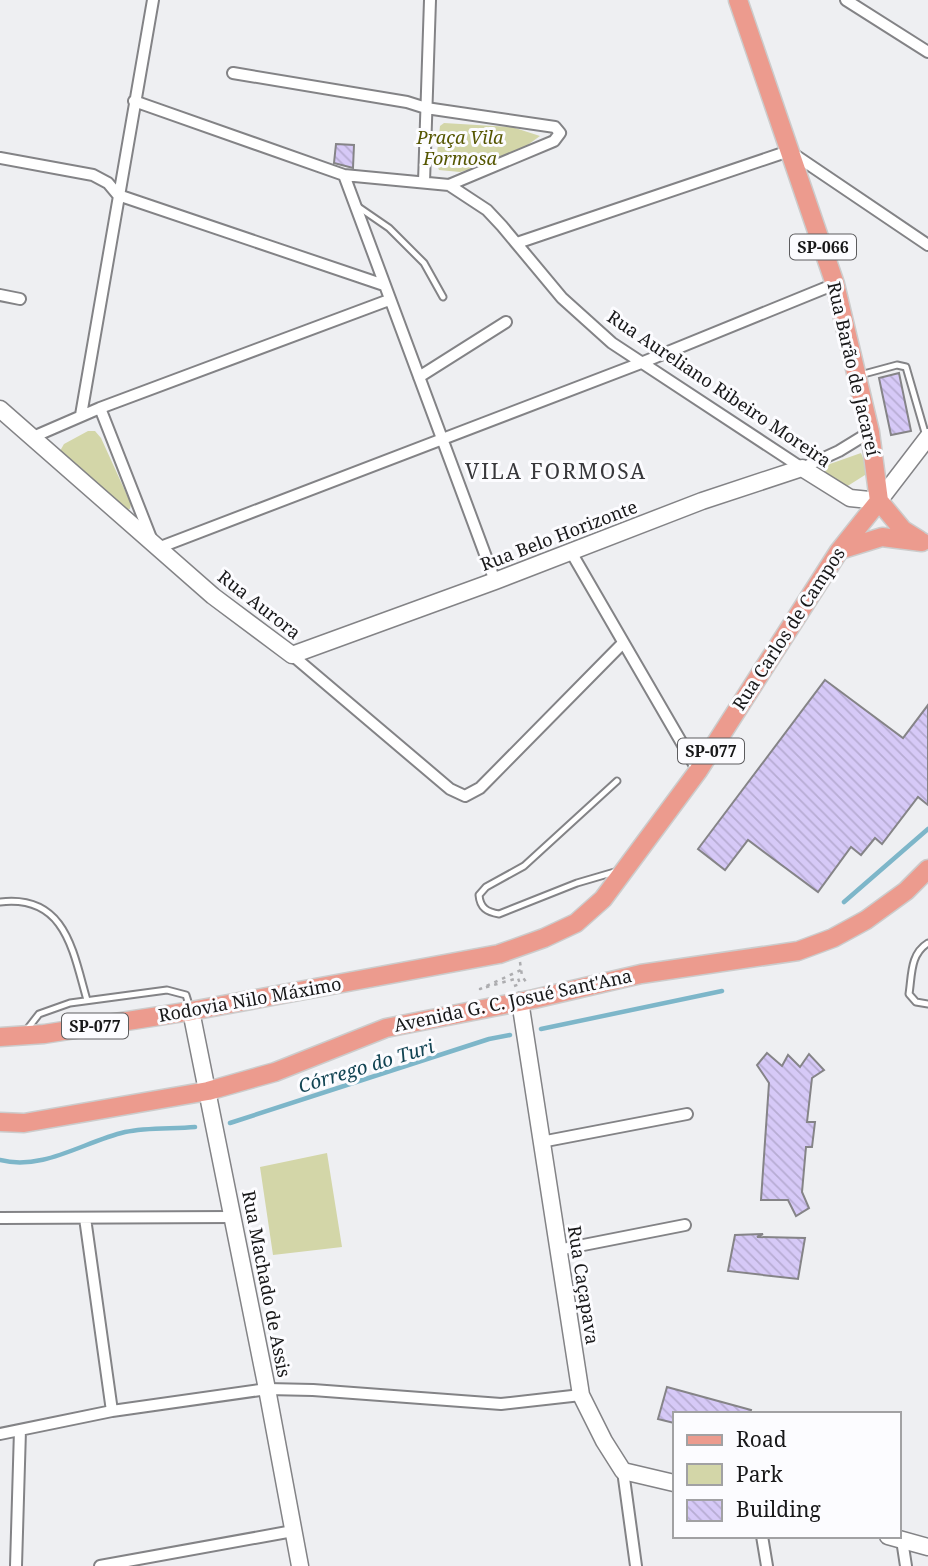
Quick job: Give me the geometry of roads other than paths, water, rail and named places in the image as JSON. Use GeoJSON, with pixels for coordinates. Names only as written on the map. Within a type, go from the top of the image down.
{"type":"FeatureCollection","features":[{"type":"Feature","properties":{"kind":"main road","name":"Rua Barão de Jacareí"},"geometry":{"type":"LineString","coordinates":[[738,0],[835,284],[870,432],[879,501]]}},
{"type":"Feature","properties":{"kind":"main road"},"geometry":{"type":"LineString","coordinates":[[879,501],[903,530],[925,544]]}},
{"type":"Feature","properties":{"kind":"main road","name":"Rua Carlos de Campos"},"geometry":{"type":"LineString","coordinates":[[499,954],[576,923],[603,899],[698,771],[839,551],[879,501]]}},
{"type":"Feature","properties":{"kind":"main road"},"geometry":{"type":"LineString","coordinates":[[839,551],[882,537],[925,544]]}},
{"type":"Feature","properties":{"kind":"main road","name":"Avenida G. C. Josué Sant'Ana"},"geometry":{"type":"LineString","coordinates":[[0,1122],[24,1123],[208,1091],[275,1072],[386,1028],[525,996],[641,974],[798,950],[833,938],[866,920],[906,891],[928,869]]}},
{"type":"Feature","properties":{"kind":"main road","name":"Rodovia Nilo Máximo"},"geometry":{"type":"LineString","coordinates":[[0,1037],[191,1011],[499,954]]}},
{"type":"Feature","properties":{"kind":"street"},"geometry":{"type":"LineString","coordinates":[[80,415],[153,0]]}},
{"type":"Feature","properties":{"kind":"street"},"geometry":{"type":"LineString","coordinates":[[424,182],[430,0]]}},
{"type":"Feature","properties":{"kind":"street"},"geometry":{"type":"LineString","coordinates":[[846,0],[928,52]]}},
{"type":"Feature","properties":{"kind":"street"},"geometry":{"type":"LineString","coordinates":[[233,73],[407,102],[426,108],[555,127],[560,133],[554,141],[449,185]]}},
{"type":"Feature","properties":{"kind":"street","name":"Rua Aureliano Ribeiro Moreira"},"geometry":{"type":"LineString","coordinates":[[134,101],[344,175],[449,185],[487,210],[576,312],[612,343],[850,499],[879,501]]}},
{"type":"Feature","properties":{"kind":"street"},"geometry":{"type":"LineString","coordinates":[[517,243],[789,151],[928,245]]}},
{"type":"Feature","properties":{"kind":"street"},"geometry":{"type":"LineString","coordinates":[[0,158],[93,176],[108,183],[118,195],[384,285]]}},
{"type":"Feature","properties":{"kind":"street"},"geometry":{"type":"LineString","coordinates":[[344,175],[495,582]]}},
{"type":"Feature","properties":{"kind":"street"},"geometry":{"type":"LineString","coordinates":[[100,408],[155,546],[641,363],[835,284]]}},
{"type":"Feature","properties":{"kind":"street"},"geometry":{"type":"LineString","coordinates":[[0,295],[20,299]]}},
{"type":"Feature","properties":{"kind":"street"},"geometry":{"type":"LineString","coordinates":[[33,437],[80,415],[389,300]]}},
{"type":"Feature","properties":{"kind":"street"},"geometry":{"type":"LineString","coordinates":[[419,377],[506,323]]}},
{"type":"Feature","properties":{"kind":"street","name":"Rua Aurora"},"geometry":{"type":"LineString","coordinates":[[0,409],[213,596],[292,656],[450,789],[466,796],[480,788],[623,643]]}},
{"type":"Feature","properties":{"kind":"street","name":"Rua Belo Horizonte"},"geometry":{"type":"LineString","coordinates":[[292,656],[495,582],[702,501],[802,468],[839,451],[870,432]]}},
{"type":"Feature","properties":{"kind":"street","name":"Rua Carlos de Campos"},"geometry":{"type":"LineString","coordinates":[[879,501],[927,438]]}},
{"type":"Feature","properties":{"kind":"street"},"geometry":{"type":"LineString","coordinates":[[571,552],[698,771]]}},
{"type":"Feature","properties":{"kind":"street","name":"Rua Caçapava"},"geometry":{"type":"LineString","coordinates":[[525,996],[541,1142],[582,1395],[604,1441],[623,1471],[636,1566]]}},
{"type":"Feature","properties":{"kind":"street","name":"Rua Machado de Assis"},"geometry":{"type":"LineString","coordinates":[[191,1011],[300,1566]]}},
{"type":"Feature","properties":{"kind":"street"},"geometry":{"type":"LineString","coordinates":[[541,1142],[687,1114]]}},
{"type":"Feature","properties":{"kind":"street"},"geometry":{"type":"LineString","coordinates":[[0,1217],[233,1217]]}},
{"type":"Feature","properties":{"kind":"street"},"geometry":{"type":"LineString","coordinates":[[85,1218],[112,1411]]}},
{"type":"Feature","properties":{"kind":"street"},"geometry":{"type":"LineString","coordinates":[[558,1250],[685,1225]]}},
{"type":"Feature","properties":{"kind":"street"},"geometry":{"type":"LineString","coordinates":[[0,1434],[112,1411],[267,1389],[501,1404],[582,1395]]}},
{"type":"Feature","properties":{"kind":"street"},"geometry":{"type":"LineString","coordinates":[[16,1566],[20,1430]]}},
{"type":"Feature","properties":{"kind":"street"},"geometry":{"type":"LineString","coordinates":[[623,1471],[673,1483]]}},
{"type":"Feature","properties":{"kind":"street"},"geometry":{"type":"LineString","coordinates":[[100,1566],[293,1531]]}},
{"type":"Feature","properties":{"kind":"street"},"geometry":{"type":"LineString","coordinates":[[762,1538],[767,1566]]}},
{"type":"Feature","properties":{"kind":"street"},"geometry":{"type":"LineString","coordinates":[[895,1538],[928,1547]]}},
{"type":"Feature","properties":{"kind":"street"},"geometry":{"type":"LineString","coordinates":[[895,1538],[906,1566]]}},
{"type":"Feature","properties":{"kind":"lane"},"geometry":{"type":"LineString","coordinates":[[355,204],[389,228],[424,263],[443,297]]}},
{"type":"Feature","properties":{"kind":"lane"},"geometry":{"type":"LineString","coordinates":[[858,375],[897,365],[905,367],[927,438]]}},
{"type":"Feature","properties":{"kind":"lane"},"geometry":{"type":"LineString","coordinates":[[617,781],[524,866],[486,887],[479,895],[479,902],[491,913],[499,914],[577,883],[628,868]]}},
{"type":"Feature","properties":{"kind":"lane"},"geometry":{"type":"LineString","coordinates":[[0,902],[32,902],[57,921],[70,940],[87,1000]]}},
{"type":"Feature","properties":{"kind":"lane"},"geometry":{"type":"LineString","coordinates":[[928,943],[915,955],[909,994],[916,1002],[928,1004]]}},
{"type":"Feature","properties":{"kind":"lane"},"geometry":{"type":"LineString","coordinates":[[22,1036],[39,1014],[87,1000],[167,990],[186,995],[191,1011]]}},
{"type":"Feature","properties":{"kind":"waterway","name":"Córrego do Turi"},"geometry":{"type":"LineString","coordinates":[[844,902],[928,829]]}},
{"type":"Feature","properties":{"kind":"waterway","name":"Córrego do Turi"},"geometry":{"type":"LineString","coordinates":[[541,1029],[722,991]]}},
{"type":"Feature","properties":{"kind":"waterway","name":"Córrego do Turi"},"geometry":{"type":"LineString","coordinates":[[230,1123],[489,1039],[510,1035]]}},
{"type":"Feature","properties":{"kind":"waterway","name":"Córrego do Turi"},"geometry":{"type":"LineString","coordinates":[[0,1160],[32,1162],[125,1132],[195,1127]]}},
{"type":"Feature","properties":{"kind":"district","name":"VILA FORMOSA"},"geometry":{"type":"Point","coordinates":[556,472]}},
{"type":"Feature","properties":{"kind":"park label","name":"Praça Vila Formosa"},"geometry":{"type":"Point","coordinates":[460,148]}}]}
